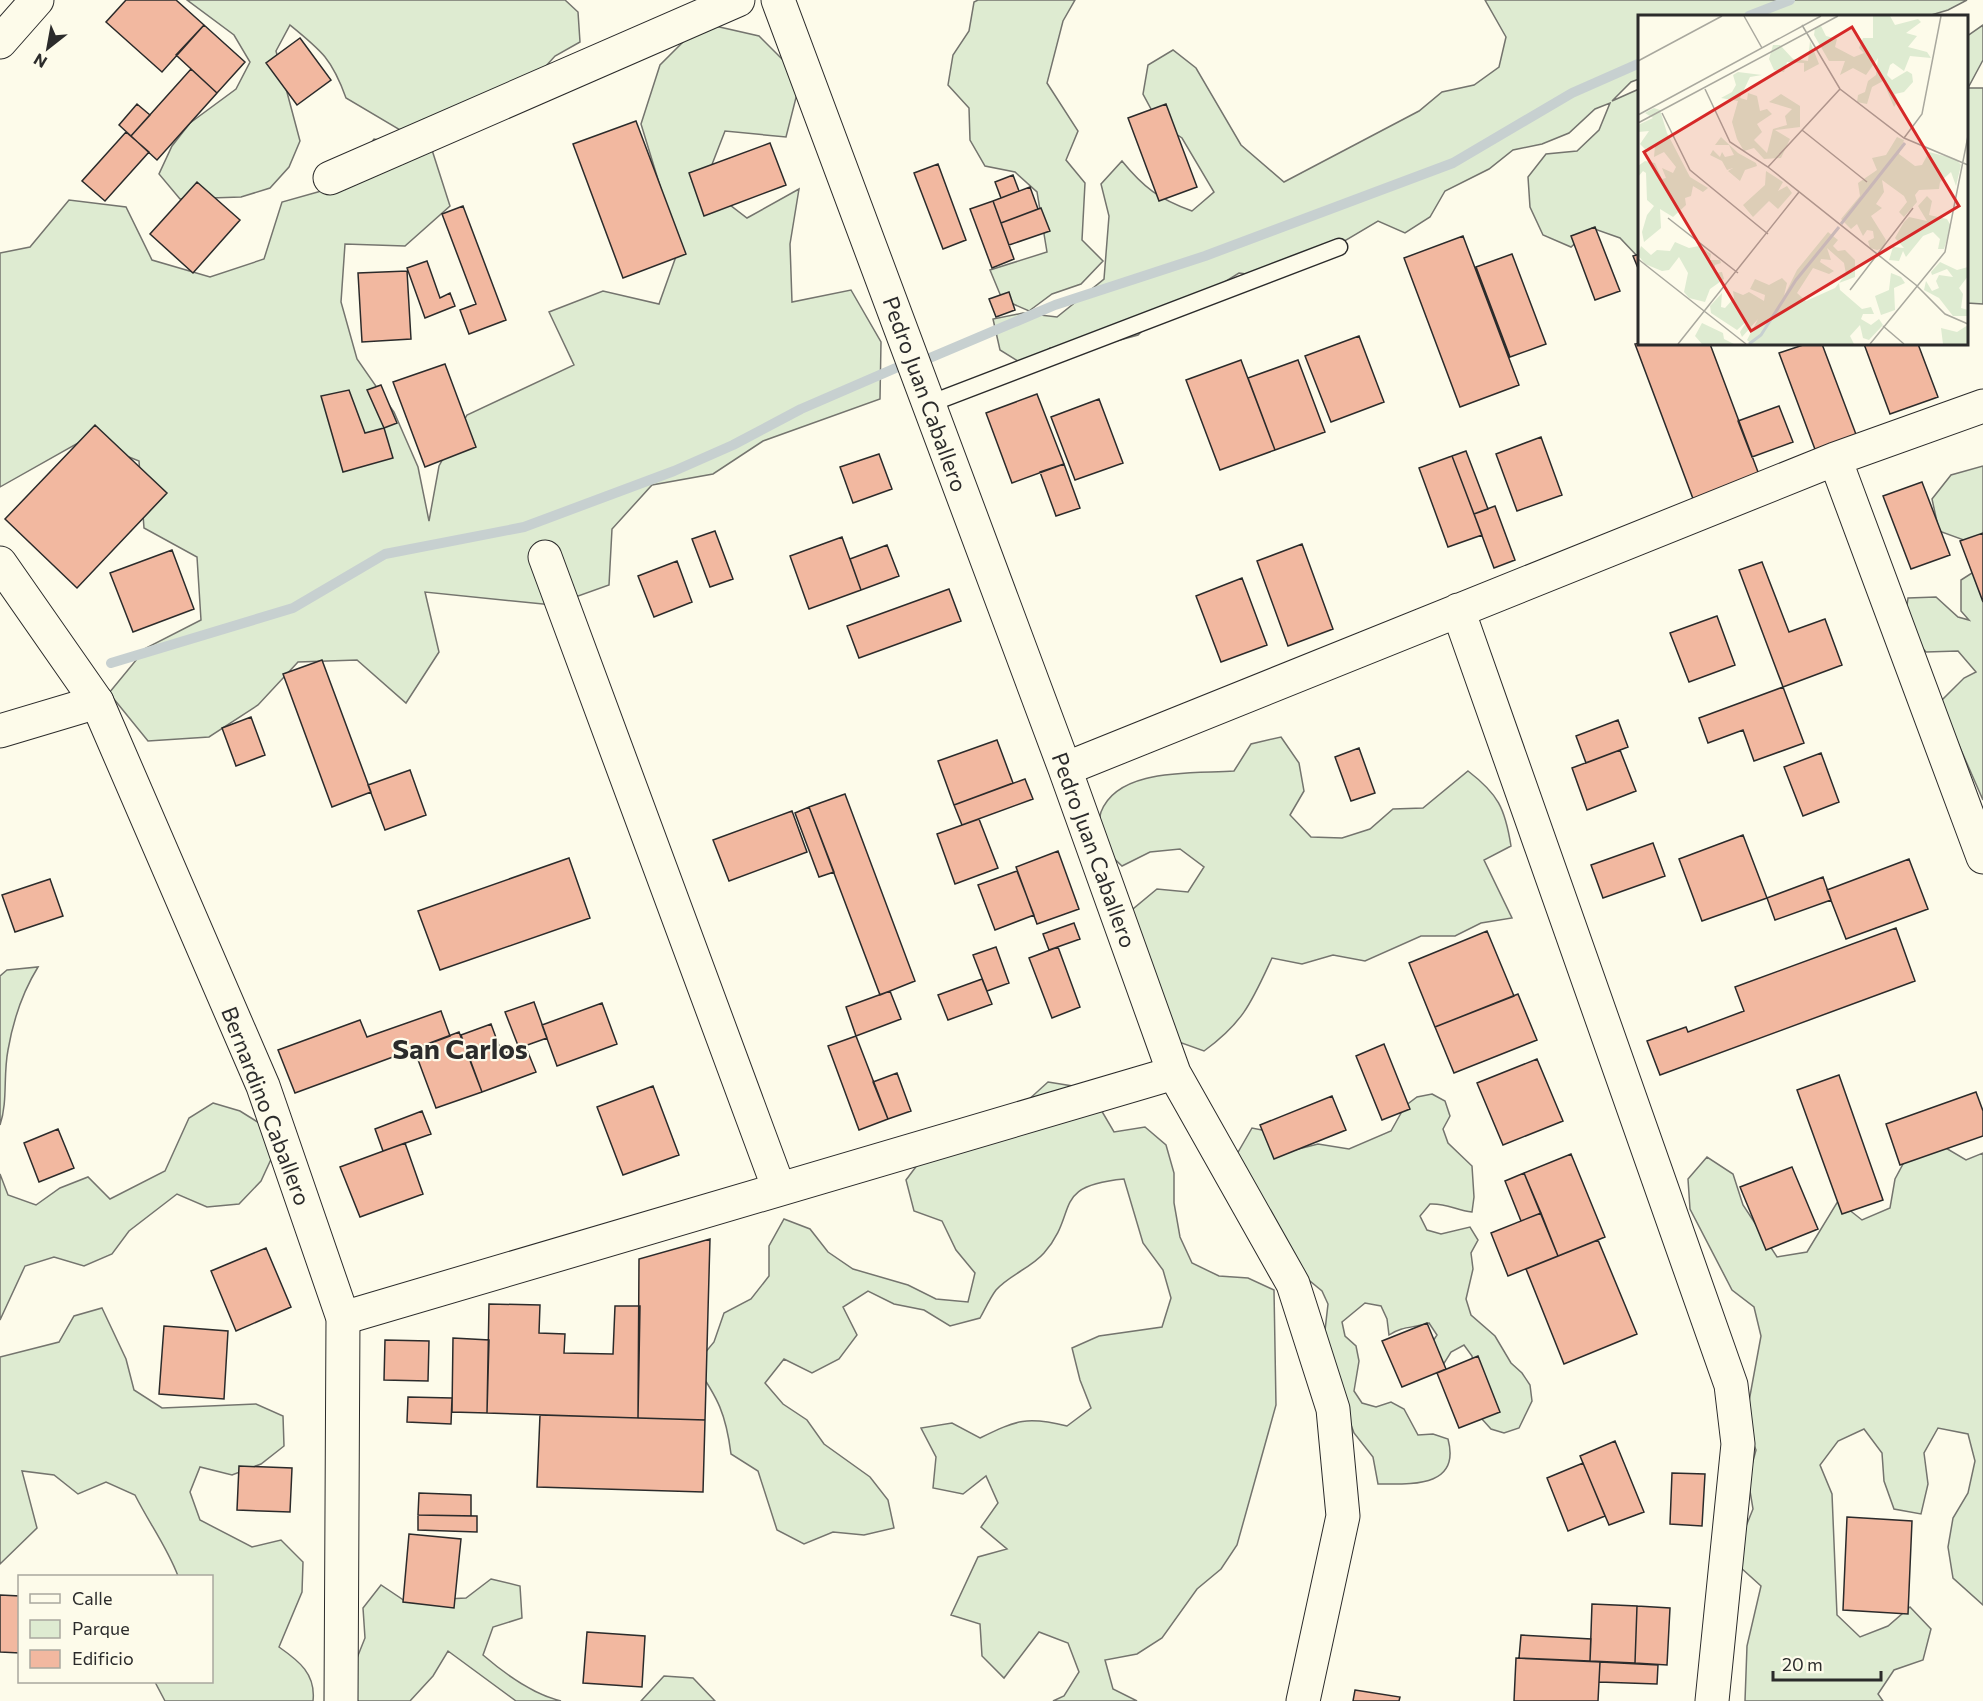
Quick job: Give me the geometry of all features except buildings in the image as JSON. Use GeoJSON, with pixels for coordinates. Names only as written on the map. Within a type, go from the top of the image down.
{"type":"FeatureCollection","features":[{"type":"Feature","properties":{"kind":"street"},"geometry":{"type":"LineString","coordinates":[[0,42],[37,0]]}},
{"type":"Feature","properties":{"kind":"street"},"geometry":{"type":"LineString","coordinates":[[330,178],[738,0]]}},
{"type":"Feature","properties":{"kind":"street","name":"Pedro Juan Caballero"},"geometry":{"type":"LineString","coordinates":[[778,0],[1065,769],[1174,1073],[1293,1284],[1333,1409],[1343,1516],[1303,1701]]}},
{"type":"Feature","properties":{"kind":"street"},"geometry":{"type":"LineString","coordinates":[[1065,769],[1835,459],[1983,406]]}},
{"type":"Feature","properties":{"kind":"street"},"geometry":{"type":"LineString","coordinates":[[1835,459],[1983,858]]}},
{"type":"Feature","properties":{"kind":"street"},"geometry":{"type":"LineString","coordinates":[[545,557],[779,1190]]}},
{"type":"Feature","properties":{"kind":"street","name":"Bernardino Caballero"},"geometry":{"type":"LineString","coordinates":[[0,563],[97,702],[263,1086],[343,1318],[341,1701]]}},
{"type":"Feature","properties":{"kind":"street"},"geometry":{"type":"LineString","coordinates":[[1458,610],[1731,1385],[1738,1444],[1712,1701]]}},
{"type":"Feature","properties":{"kind":"street"},"geometry":{"type":"LineString","coordinates":[[0,731],[97,702]]}},
{"type":"Feature","properties":{"kind":"street"},"geometry":{"type":"LineString","coordinates":[[343,1318],[1174,1073]]}},
{"type":"Feature","properties":{"kind":"lane"},"geometry":{"type":"LineString","coordinates":[[929,404],[1339,248]]}},
{"type":"Feature","properties":{"kind":"green space"},"geometry":{"type":"Polygon","coordinates":[[[187,0],[565,0],[578,12],[580,42],[555,56],[535,78],[400,130],[346,98],[336,74],[325,57],[290,25],[276,51],[300,141],[289,167],[270,188],[241,197],[180,199],[159,174],[172,146],[190,123],[236,89],[250,62],[234,35],[187,0]]]}},
{"type":"Feature","properties":{"kind":"green space"},"geometry":{"type":"Polygon","coordinates":[[[978,0],[1075,0],[1063,21],[1047,83],[1078,131],[1066,160],[1085,183],[1082,240],[1103,261],[1081,284],[1052,294],[1029,311],[1002,299],[990,270],[1047,252],[1037,192],[1015,172],[985,166],[970,140],[969,108],[948,85],[953,55],[969,31],[974,2],[978,0]]]}},
{"type":"Feature","properties":{"kind":"green space"},"geometry":{"type":"Polygon","coordinates":[[[1485,0],[1967,0],[1948,10],[1931,15],[1638,15],[1638,79],[1631,82],[1612,101],[1638,89],[1638,257],[1620,238],[1592,228],[1571,247],[1543,235],[1530,207],[1528,177],[1546,154],[1577,151],[1599,130],[1610,103],[1595,109],[1569,133],[1542,144],[1513,150],[1489,169],[1445,191],[1430,217],[1405,233],[1378,221],[1299,268],[1270,277],[1239,273],[1189,304],[1159,314],[1138,335],[1080,351],[1050,348],[1026,366],[1000,350],[993,319],[1023,313],[1057,317],[1104,279],[1109,216],[1101,184],[1122,161],[1153,192],[1192,211],[1214,192],[1182,138],[1158,122],[1143,94],[1148,65],[1173,50],[1196,68],[1241,145],[1284,182],[1419,111],[1442,92],[1474,85],[1499,67],[1506,37],[1485,0]]]}},
{"type":"Feature","properties":{"kind":"green space"},"geometry":{"type":"Polygon","coordinates":[[[702,23],[759,36],[801,78],[786,137],[725,131],[704,185],[747,218],[799,189],[790,244],[792,302],[851,290],[881,342],[880,399],[763,441],[713,474],[652,485],[612,529],[609,585],[553,605],[425,592],[439,652],[406,703],[357,660],[298,662],[258,705],[209,737],[148,741],[109,693],[146,648],[201,620],[197,557],[144,528],[139,461],[85,439],[0,487],[0,253],[30,247],[69,200],[126,207],[152,260],[210,277],[264,259],[282,202],[339,186],[374,139],[432,150],[450,206],[405,246],[345,244],[341,302],[357,359],[394,412],[418,467],[429,521],[439,466],[467,415],[574,365],[549,312],[603,291],[659,304],[679,248],[641,124],[660,65],[702,23]]]}},
{"type":"Feature","properties":{"kind":"green space"},"geometry":{"type":"Polygon","coordinates":[[[1983,25],[1983,60],[1968,88],[1968,36],[1983,25]]]}},
{"type":"Feature","properties":{"kind":"green space"},"geometry":{"type":"Polygon","coordinates":[[[1968,88],[1983,88],[1983,304],[1968,303],[1968,88]]]}},
{"type":"Feature","properties":{"kind":"green space"},"geometry":{"type":"Polygon","coordinates":[[[1983,466],[1983,547],[1939,531],[1932,499],[1951,475],[1983,466]]]}},
{"type":"Feature","properties":{"kind":"green space"},"geometry":{"type":"Polygon","coordinates":[[[1983,566],[1983,800],[1940,702],[1964,678],[1976,672],[1958,651],[1926,652],[1904,627],[1908,598],[1936,597],[1958,617],[1969,620],[1961,611],[1961,580],[1983,566]]]}},
{"type":"Feature","properties":{"kind":"green space"},"geometry":{"type":"Polygon","coordinates":[[[1281,737],[1299,763],[1304,791],[1290,815],[1311,837],[1342,838],[1370,829],[1393,809],[1423,808],[1468,771],[1487,787],[1506,821],[1511,846],[1484,860],[1512,918],[1481,923],[1455,936],[1421,936],[1365,961],[1333,955],[1302,964],[1272,958],[1246,1010],[1229,1030],[1204,1051],[1176,1041],[1127,939],[1133,909],[1157,889],[1188,892],[1204,867],[1180,849],[1150,852],[1122,866],[1100,845],[1100,816],[1110,797],[1123,787],[1140,780],[1179,773],[1234,771],[1251,744],[1281,737]]]}},
{"type":"Feature","properties":{"kind":"green space"},"geometry":{"type":"Polygon","coordinates":[[[38,967],[23,997],[13,1028],[0,1125],[0,976],[7,970],[38,967]]]}},
{"type":"Feature","properties":{"kind":"green space"},"geometry":{"type":"Polygon","coordinates":[[[1048,1082],[1079,1087],[1100,1108],[1114,1132],[1145,1127],[1166,1145],[1174,1173],[1174,1203],[1180,1237],[1192,1263],[1219,1276],[1248,1278],[1274,1290],[1276,1405],[1237,1545],[1221,1569],[1197,1589],[1162,1638],[1137,1654],[1105,1660],[1113,1689],[1137,1701],[1053,1701],[1064,1696],[1079,1672],[1068,1643],[1039,1632],[1004,1678],[982,1656],[980,1624],[951,1615],[978,1557],[1007,1549],[981,1527],[998,1503],[986,1476],[963,1494],[933,1488],[936,1457],[921,1428],[952,1423],[980,1438],[1022,1422],[1042,1421],[1067,1426],[1091,1408],[1080,1380],[1072,1348],[1099,1336],[1162,1327],[1171,1298],[1163,1270],[1143,1243],[1124,1179],[1085,1188],[1075,1195],[1069,1203],[1055,1238],[1044,1253],[996,1290],[980,1318],[950,1326],[924,1310],[894,1304],[868,1291],[843,1307],[857,1335],[839,1359],[812,1373],[784,1359],[765,1383],[783,1404],[807,1420],[824,1444],[870,1477],[888,1500],[894,1528],[864,1535],[833,1532],[804,1544],[777,1530],[758,1471],[731,1454],[720,1407],[695,1365],[714,1342],[724,1313],[751,1299],[769,1276],[769,1246],[784,1219],[810,1229],[828,1252],[853,1269],[908,1285],[936,1299],[968,1302],[975,1273],[956,1250],[942,1221],[914,1211],[906,1180],[924,1156],[1026,1102],[1048,1082]]]}},
{"type":"Feature","properties":{"kind":"green space"},"geometry":{"type":"Polygon","coordinates":[[[1432,1094],[1445,1101],[1450,1116],[1443,1129],[1448,1143],[1472,1166],[1474,1197],[1472,1212],[1430,1204],[1420,1216],[1427,1230],[1441,1234],[1470,1227],[1478,1240],[1471,1253],[1473,1269],[1466,1299],[1471,1315],[1495,1336],[1511,1363],[1522,1373],[1530,1385],[1532,1401],[1519,1428],[1504,1433],[1491,1429],[1481,1418],[1472,1356],[1464,1345],[1451,1352],[1443,1365],[1421,1359],[1437,1335],[1429,1323],[1389,1335],[1387,1319],[1381,1306],[1365,1303],[1342,1322],[1345,1336],[1356,1346],[1359,1361],[1354,1391],[1362,1403],[1376,1407],[1391,1402],[1404,1409],[1418,1435],[1433,1434],[1448,1439],[1450,1455],[1447,1467],[1440,1475],[1430,1480],[1405,1484],[1378,1484],[1373,1457],[1354,1433],[1323,1348],[1328,1304],[1322,1291],[1299,1272],[1237,1154],[1252,1128],[1267,1131],[1287,1152],[1318,1144],[1349,1149],[1391,1131],[1405,1106],[1417,1097],[1432,1094]]]}},
{"type":"Feature","properties":{"kind":"green space"},"geometry":{"type":"Polygon","coordinates":[[[213,1103],[240,1111],[264,1126],[273,1155],[261,1181],[239,1204],[207,1207],[177,1194],[129,1231],[112,1254],[84,1266],[54,1257],[25,1266],[0,1320],[0,1174],[8,1195],[36,1205],[60,1188],[88,1177],[110,1199],[165,1171],[189,1118],[213,1103]]]}},
{"type":"Feature","properties":{"kind":"green space"},"geometry":{"type":"Polygon","coordinates":[[[1939,1144],[1966,1160],[1983,1153],[1983,1605],[1953,1578],[1948,1547],[1953,1518],[1968,1493],[1975,1461],[1968,1434],[1938,1428],[1924,1453],[1928,1484],[1921,1514],[1894,1509],[1884,1481],[1882,1453],[1864,1429],[1838,1441],[1820,1465],[1832,1494],[1837,1615],[1860,1637],[1888,1626],[1910,1607],[1931,1629],[1923,1660],[1894,1670],[1878,1694],[1883,1701],[1745,1701],[1747,1646],[1761,1586],[1740,1567],[1742,1536],[1753,1509],[1748,1479],[1756,1450],[1745,1423],[1761,1336],[1754,1307],[1732,1290],[1690,1209],[1688,1179],[1707,1157],[1733,1174],[1743,1205],[1777,1257],[1807,1252],[1838,1201],[1862,1220],[1890,1208],[1895,1179],[1909,1153],[1939,1144]]]}},
{"type":"Feature","properties":{"kind":"green space"},"geometry":{"type":"Polygon","coordinates":[[[102,1308],[126,1359],[134,1390],[162,1408],[256,1404],[283,1416],[284,1446],[261,1464],[232,1475],[200,1467],[190,1492],[200,1520],[252,1547],[281,1540],[303,1562],[302,1592],[279,1647],[305,1669],[312,1683],[313,1701],[165,1701],[156,1683],[213,1683],[213,1575],[178,1575],[169,1555],[135,1495],[106,1482],[78,1494],[54,1475],[22,1471],[37,1528],[0,1564],[0,1357],[59,1342],[74,1316],[102,1308]]]}},
{"type":"Feature","properties":{"kind":"green space"},"geometry":{"type":"Polygon","coordinates":[[[491,1579],[520,1586],[522,1618],[493,1627],[483,1655],[519,1682],[540,1694],[561,1701],[516,1701],[448,1651],[433,1676],[410,1701],[343,1701],[343,1693],[365,1638],[363,1608],[381,1585],[405,1601],[466,1598],[491,1579]]]}},
{"type":"Feature","properties":{"kind":"green space"},"geometry":{"type":"Polygon","coordinates":[[[664,1676],[693,1678],[715,1701],[641,1701],[664,1676]]]}},
{"type":"Feature","properties":{"kind":"waterway"},"geometry":{"type":"LineString","coordinates":[[1752,15],[1790,0]]}},
{"type":"Feature","properties":{"kind":"waterway"},"geometry":{"type":"LineString","coordinates":[[925,360],[1055,305],[1205,256],[1453,163],[1572,93],[1638,64]]}},
{"type":"Feature","properties":{"kind":"waterway"},"geometry":{"type":"LineString","coordinates":[[111,663],[293,608],[385,554],[524,527],[674,471],[733,445],[801,409],[905,364]]}},
{"type":"Feature","properties":{"kind":"district","name":"San Carlos"},"geometry":{"type":"Point","coordinates":[460,1049]}}]}
